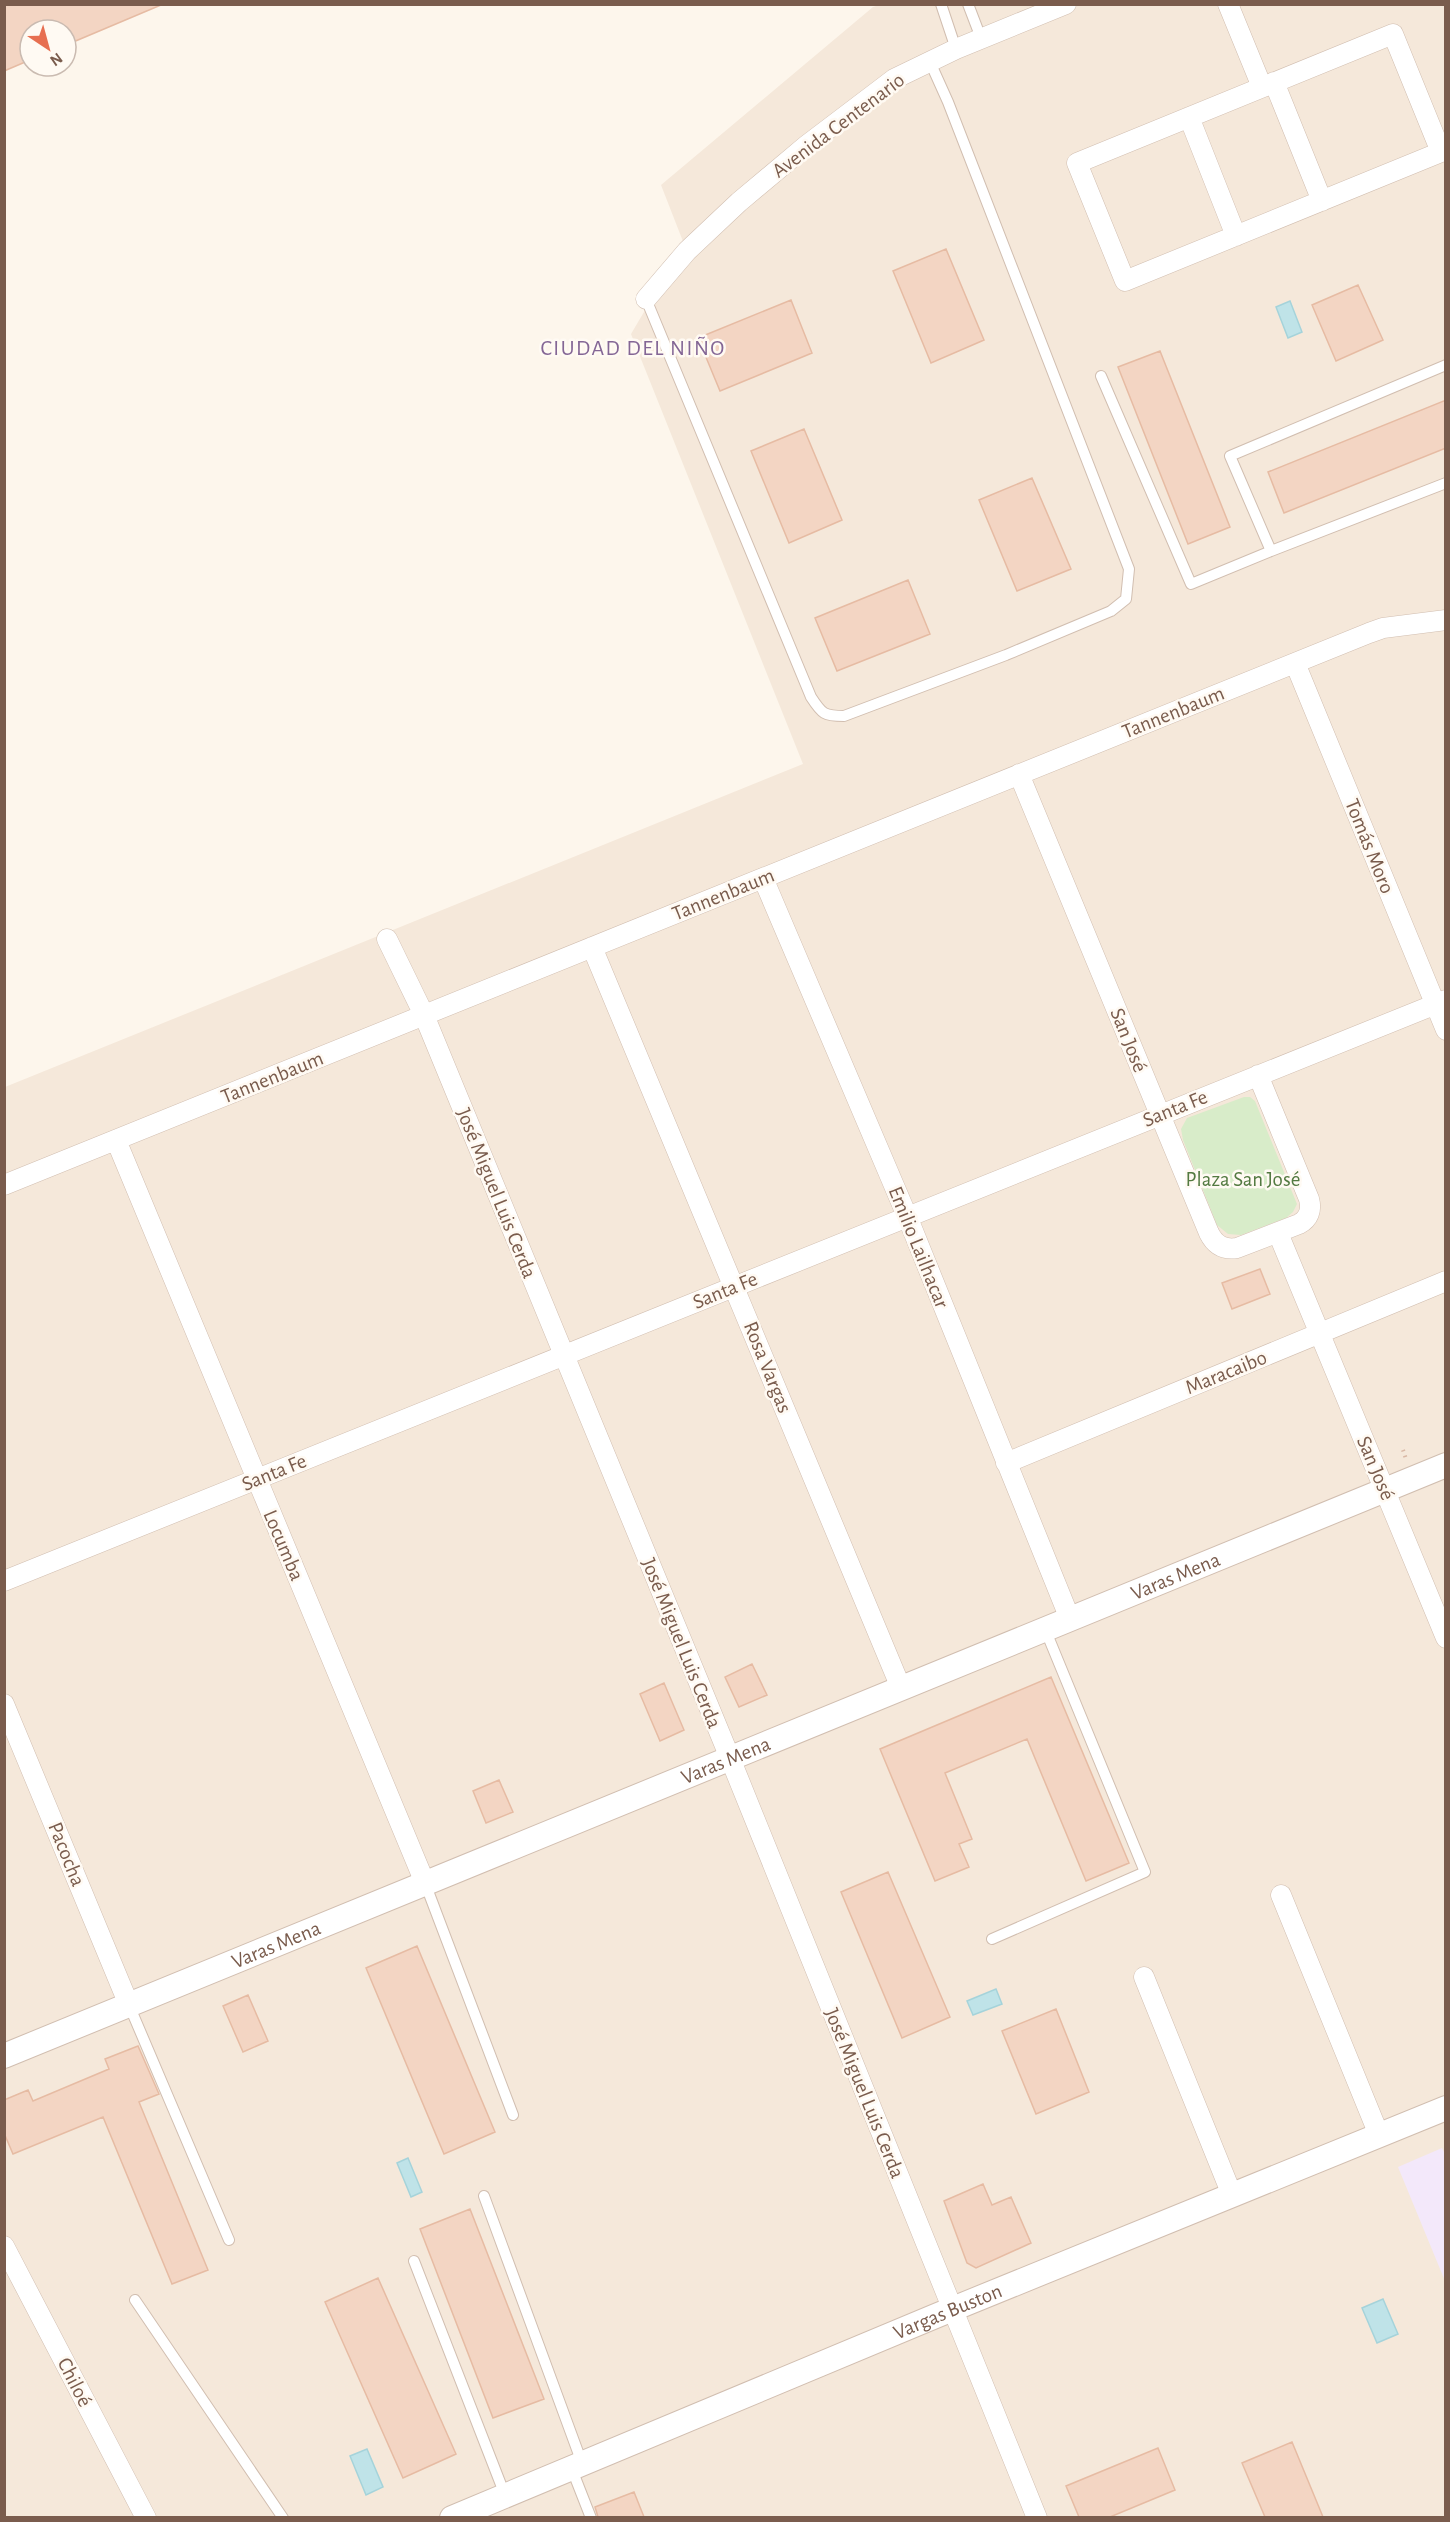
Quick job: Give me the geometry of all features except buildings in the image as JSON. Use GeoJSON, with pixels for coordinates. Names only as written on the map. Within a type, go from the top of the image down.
{"type":"FeatureCollection","features":[{"type":"Feature","properties":{"kind":"street","name":"Avenida Centenario"},"geometry":{"type":"LineString","coordinates":[[646,299],[687,251],[739,202],[807,145],[894,79],[981,38],[1066,4]]}},
{"type":"Feature","properties":{"kind":"street"},"geometry":{"type":"LineString","coordinates":[[1228,4],[1322,201]]}},
{"type":"Feature","properties":{"kind":"street"},"geometry":{"type":"LineString","coordinates":[[1393,34],[1441,152],[1125,281],[1077,163],[1268,85],[1393,34]]}},
{"type":"Feature","properties":{"kind":"street"},"geometry":{"type":"LineString","coordinates":[[1189,117],[1236,236]]}},
{"type":"Feature","properties":{"kind":"street","name":"Tannenbaum"},"geometry":{"type":"LineString","coordinates":[[4,1185],[1383,628],[1446,620]]}},
{"type":"Feature","properties":{"kind":"street","name":"Tomás Moro"},"geometry":{"type":"LineString","coordinates":[[1295,663],[1440,1002],[1446,1030]]}},
{"type":"Feature","properties":{"kind":"street","name":"San José"},"geometry":{"type":"LineString","coordinates":[[1019,774],[1214,1241],[1224,1248],[1232,1249],[1303,1222],[1308,1215],[1311,1203],[1258,1075]]}},
{"type":"Feature","properties":{"kind":"street","name":"Emilio Lailhacar"},"geometry":{"type":"LineString","coordinates":[[763,878],[907,1216],[1070,1619]]}},
{"type":"Feature","properties":{"kind":"street","name":"José Miguel Luis Cerda"},"geometry":{"type":"LineString","coordinates":[[387,939],[424,1015],[730,1758],[1037,2517]]}},
{"type":"Feature","properties":{"kind":"street","name":"Rosa Vargas"},"geometry":{"type":"LineString","coordinates":[[592,947],[901,1688]]}},
{"type":"Feature","properties":{"kind":"street","name":"Santa Fe"},"geometry":{"type":"LineString","coordinates":[[4,1581],[1440,1002]]}},
{"type":"Feature","properties":{"kind":"street","name":"Locumba"},"geometry":{"type":"LineString","coordinates":[[116,1140],[426,1883]]}},
{"type":"Feature","properties":{"kind":"street","name":"San José"},"geometry":{"type":"LineString","coordinates":[[1278,1233],[1446,1638]]}},
{"type":"Feature","properties":{"kind":"street","name":"Maracaibo"},"geometry":{"type":"LineString","coordinates":[[1006,1463],[1446,1281]]}},
{"type":"Feature","properties":{"kind":"street","name":"Varas Mena"},"geometry":{"type":"LineString","coordinates":[[4,2056],[1446,1465]]}},
{"type":"Feature","properties":{"kind":"street","name":"Pacocha"},"geometry":{"type":"LineString","coordinates":[[4,1704],[129,2005]]}},
{"type":"Feature","properties":{"kind":"street"},"geometry":{"type":"LineString","coordinates":[[1281,1895],[1379,2135]]}},
{"type":"Feature","properties":{"kind":"street"},"geometry":{"type":"LineString","coordinates":[[1144,1977],[1232,2195]]}},
{"type":"Feature","properties":{"kind":"street","name":"Vargas Buston"},"geometry":{"type":"LineString","coordinates":[[452,2517],[952,2309],[1446,2108]]}},
{"type":"Feature","properties":{"kind":"street","name":"Chiloé"},"geometry":{"type":"LineString","coordinates":[[4,2246],[146,2517]]}},
{"type":"Feature","properties":{"kind":"lane"},"geometry":{"type":"LineString","coordinates":[[941,4],[956,49]]}},
{"type":"Feature","properties":{"kind":"lane"},"geometry":{"type":"LineString","coordinates":[[968,4],[981,38]]}},
{"type":"Feature","properties":{"kind":"lane"},"geometry":{"type":"LineString","coordinates":[[646,299],[811,697],[819,710],[828,716],[844,716],[1006,655],[1111,611],[1126,598],[1129,569],[948,102],[930,62]]}},
{"type":"Feature","properties":{"kind":"lane"},"geometry":{"type":"LineString","coordinates":[[1271,552],[1230,456],[1446,365]]}},
{"type":"Feature","properties":{"kind":"lane"},"geometry":{"type":"LineString","coordinates":[[1101,376],[1191,584],[1446,483]]}},
{"type":"Feature","properties":{"kind":"lane"},"geometry":{"type":"LineString","coordinates":[[992,1939],[1145,1872],[1045,1629]]}},
{"type":"Feature","properties":{"kind":"lane"},"geometry":{"type":"LineString","coordinates":[[426,1883],[513,2115]]}},
{"type":"Feature","properties":{"kind":"lane"},"geometry":{"type":"LineString","coordinates":[[129,2005],[229,2240]]}},
{"type":"Feature","properties":{"kind":"lane"},"geometry":{"type":"LineString","coordinates":[[484,2196],[577,2465],[591,2517]]}},
{"type":"Feature","properties":{"kind":"lane"},"geometry":{"type":"LineString","coordinates":[[414,2261],[505,2495]]}},
{"type":"Feature","properties":{"kind":"lane"},"geometry":{"type":"LineString","coordinates":[[135,2300],[283,2517]]}},
{"type":"Feature","properties":{"kind":"shaded area"},"geometry":{"type":"Polygon","coordinates":[[[882,4],[1445,5],[1445,2517],[5,2518],[5,1087],[803,764],[631,334],[684,244],[661,185],[873,7],[882,4]]]}},
{"type":"Feature","properties":{"kind":"shaded area"},"geometry":{"type":"Polygon","coordinates":[[[1442,2148],[1446,2156],[1445,2281],[1398,2167],[1442,2148]]]}},
{"type":"Feature","properties":{"kind":"green space","name":"Plaza San José"},"geometry":{"type":"Polygon","coordinates":[[[1244,1097],[1250,1097],[1255,1101],[1297,1204],[1286,1218],[1241,1235],[1228,1234],[1217,1225],[1183,1140],[1181,1129],[1187,1118],[1244,1097]]]}},
{"type":"Feature","properties":{"kind":"water"},"geometry":{"type":"Polygon","coordinates":[[[1290,301],[1302,332],[1288,338],[1276,307],[1290,301]]]}},
{"type":"Feature","properties":{"kind":"water"},"geometry":{"type":"Polygon","coordinates":[[[996,1989],[1002,2004],[973,2015],[967,2001],[996,1989]]]}},
{"type":"Feature","properties":{"kind":"water"},"geometry":{"type":"Polygon","coordinates":[[[408,2158],[422,2192],[411,2197],[397,2163],[408,2158]]]}},
{"type":"Feature","properties":{"kind":"water"},"geometry":{"type":"Polygon","coordinates":[[[1383,2299],[1398,2334],[1377,2343],[1362,2308],[1383,2299]]]}},
{"type":"Feature","properties":{"kind":"water"},"geometry":{"type":"Polygon","coordinates":[[[367,2449],[383,2487],[366,2495],[350,2456],[367,2449]]]}},
{"type":"Feature","properties":{"kind":"district","name":"CIUDAD DEL NIÑO"},"geometry":{"type":"Point","coordinates":[633,347]}}]}
